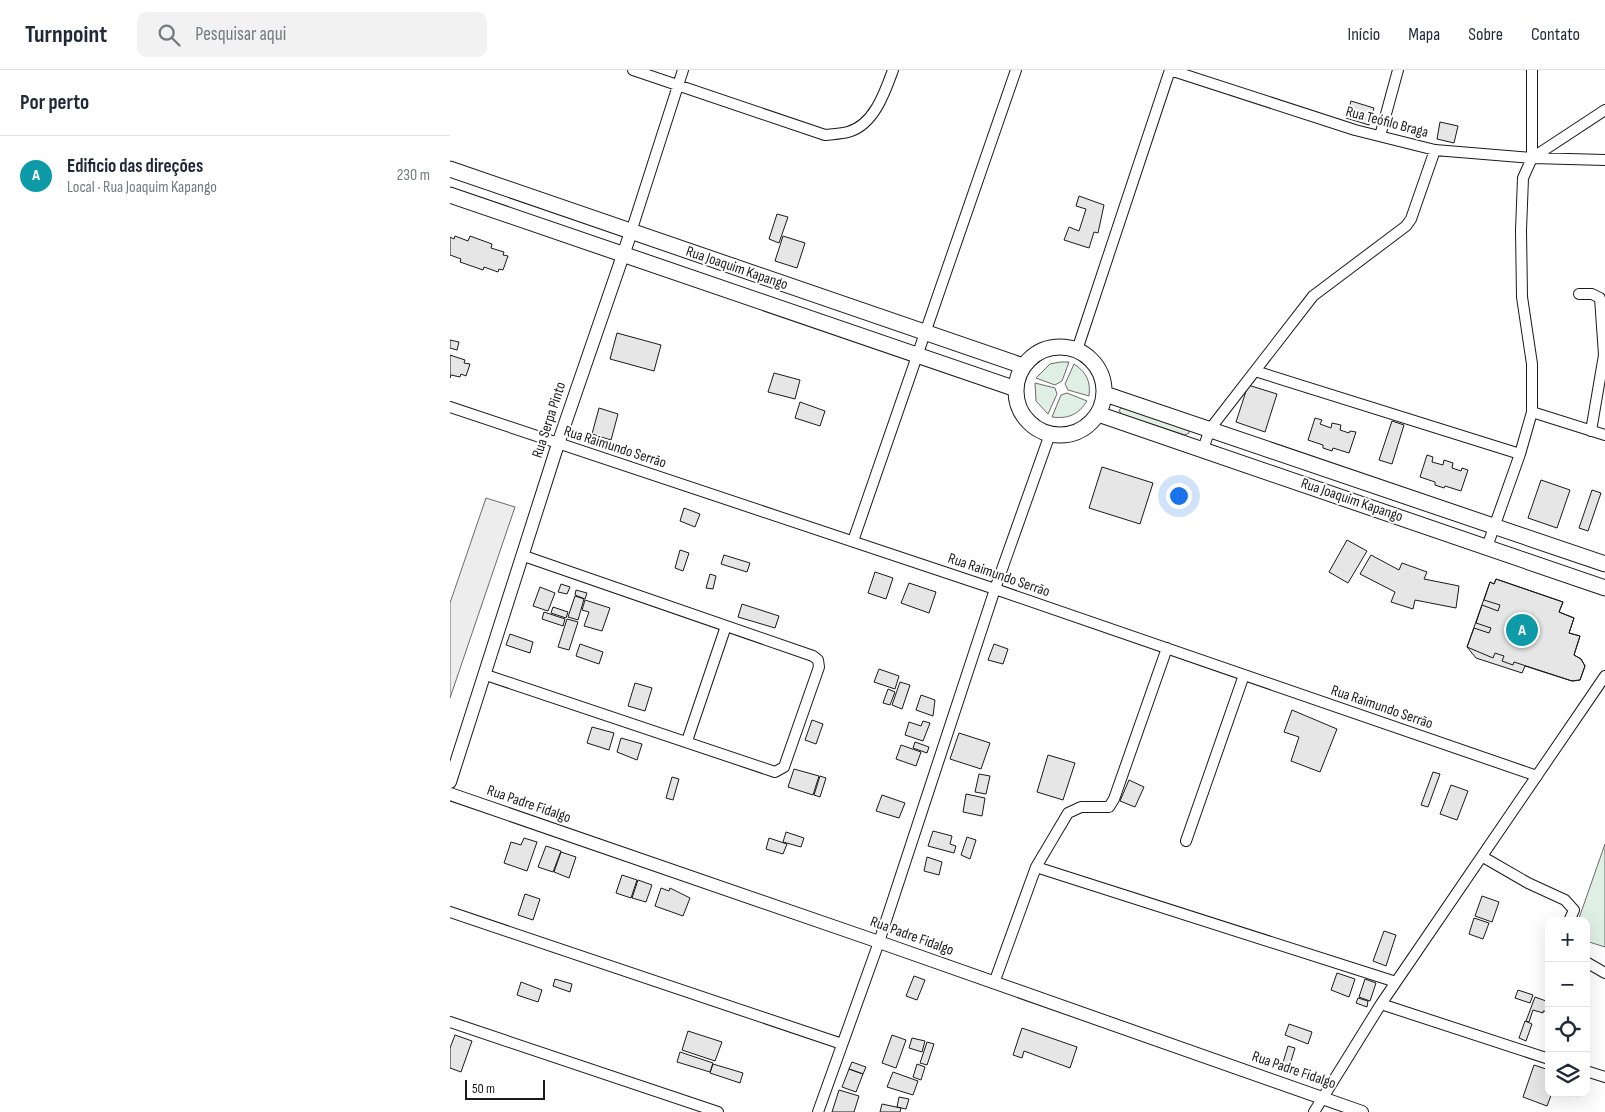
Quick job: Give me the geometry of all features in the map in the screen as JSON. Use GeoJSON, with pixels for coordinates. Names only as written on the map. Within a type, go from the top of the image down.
{"type":"FeatureCollection","features":[{"type":"Feature","properties":{"kind":"main road","name":"Rua Joaquim Kapango"},"geometry":{"type":"LineString","coordinates":[[450,169],[1024,366]]}},
{"type":"Feature","properties":{"kind":"main road"},"geometry":{"type":"LineString","coordinates":[[486,207],[494,184]]}},
{"type":"Feature","properties":{"kind":"main road","name":"Rua Joaquim Kapango"},"geometry":{"type":"LineString","coordinates":[[450,195],[1016,389]]}},
{"type":"Feature","properties":{"kind":"main road"},"geometry":{"type":"LineString","coordinates":[[773,307],[781,283]]}},
{"type":"Feature","properties":{"kind":"main road"},"geometry":{"type":"LineString","coordinates":[[1062,346],[1077,350],[1089,357],[1098,367],[1103,380],[1105,394],[1098,414],[1089,425],[1078,432],[1064,435],[1050,434],[1036,428],[1025,418],[1018,404],[1016,389],[1024,366],[1034,355],[1047,348],[1062,346]]}},
{"type":"Feature","properties":{"kind":"main road","name":"Rua Joaquim Kapango"},"geometry":{"type":"LineString","coordinates":[[1105,394],[1605,564]]}},
{"type":"Feature","properties":{"kind":"main road","name":"Rua Joaquim Kapango"},"geometry":{"type":"LineString","coordinates":[[1098,414],[1605,588]]}},
{"type":"Feature","properties":{"kind":"main road"},"geometry":{"type":"LineString","coordinates":[[1341,496],[1348,476]]}},
{"type":"Feature","properties":{"kind":"street"},"geometry":{"type":"LineString","coordinates":[[633,70],[825,135],[850,131],[872,116],[886,90],[893,70]]}},
{"type":"Feature","properties":{"kind":"street","name":"Rua Serpa Pinto"},"geometry":{"type":"LineString","coordinates":[[450,782],[486,675],[558,444],[631,232],[683,70]]}},
{"type":"Feature","properties":{"kind":"street"},"geometry":{"type":"LineString","coordinates":[[853,541],[1016,70]]}},
{"type":"Feature","properties":{"kind":"street"},"geometry":{"type":"LineString","coordinates":[[1077,350],[1170,70]]}},
{"type":"Feature","properties":{"kind":"street","name":"Rua Teófilo Braga"},"geometry":{"type":"LineString","coordinates":[[1170,70],[1380,136],[1435,150],[1532,158],[1605,160]]}},
{"type":"Feature","properties":{"kind":"street"},"geometry":{"type":"LineString","coordinates":[[1380,136],[1398,70]]}},
{"type":"Feature","properties":{"kind":"street"},"geometry":{"type":"LineString","coordinates":[[1487,547],[1520,454],[1532,412],[1532,364],[1522,297],[1521,230],[1523,178],[1532,158],[1532,70]]}},
{"type":"Feature","properties":{"kind":"street"},"geometry":{"type":"LineString","coordinates":[[1532,158],[1605,110]]}},
{"type":"Feature","properties":{"kind":"street"},"geometry":{"type":"LineString","coordinates":[[1203,450],[1210,429],[1254,370],[1314,296],[1406,226],[1411,219],[1435,150]]}},
{"type":"Feature","properties":{"kind":"street"},"geometry":{"type":"LineString","coordinates":[[1579,294],[1592,294],[1600,298],[1604,340],[1591,431]]}},
{"type":"Feature","properties":{"kind":"street"},"geometry":{"type":"LineString","coordinates":[[1254,370],[1520,454]]}},
{"type":"Feature","properties":{"kind":"street","name":"Rua Raimundo Serrão"},"geometry":{"type":"LineString","coordinates":[[450,407],[995,589],[1537,776]]}},
{"type":"Feature","properties":{"kind":"street"},"geometry":{"type":"LineString","coordinates":[[1532,412],[1605,435]]}},
{"type":"Feature","properties":{"kind":"street"},"geometry":{"type":"LineString","coordinates":[[818,1112],[879,942],[995,589],[1050,434]]}},
{"type":"Feature","properties":{"kind":"street"},"geometry":{"type":"LineString","coordinates":[[486,675],[775,772],[780,771],[784,767],[819,666],[818,660],[813,656],[524,556]]}},
{"type":"Feature","properties":{"kind":"street"},"geometry":{"type":"LineString","coordinates":[[687,741],[726,626]]}},
{"type":"Feature","properties":{"kind":"street"},"geometry":{"type":"LineString","coordinates":[[994,983],[1036,867],[1068,813],[1081,807],[1109,807],[1114,799],[1167,648]]}},
{"type":"Feature","properties":{"kind":"street"},"geometry":{"type":"LineString","coordinates":[[1186,841],[1244,675]]}},
{"type":"Feature","properties":{"kind":"street"},"geometry":{"type":"LineString","coordinates":[[1314,1112],[1381,1004],[1605,676]]}},
{"type":"Feature","properties":{"kind":"street","name":"Rua Padre Fidalgo"},"geometry":{"type":"LineString","coordinates":[[450,794],[1362,1112]]}},
{"type":"Feature","properties":{"kind":"street"},"geometry":{"type":"LineString","coordinates":[[1483,857],[1528,883],[1565,900],[1574,910],[1571,917]]}},
{"type":"Feature","properties":{"kind":"street"},"geometry":{"type":"LineString","coordinates":[[1036,867],[1396,982]]}},
{"type":"Feature","properties":{"kind":"street"},"geometry":{"type":"LineString","coordinates":[[450,912],[842,1044]]}},
{"type":"Feature","properties":{"kind":"street"},"geometry":{"type":"LineString","coordinates":[[1590,964],[1605,973]]}},
{"type":"Feature","properties":{"kind":"street"},"geometry":{"type":"LineString","coordinates":[[1381,1004],[1545,1058]]}},
{"type":"Feature","properties":{"kind":"street"},"geometry":{"type":"LineString","coordinates":[[450,1022],[718,1112]]}},
{"type":"Feature","properties":{"kind":"street"},"geometry":{"type":"LineString","coordinates":[[1590,1072],[1605,1077]]}},
{"type":"Feature","properties":{"kind":"green space"},"geometry":{"type":"Polygon","coordinates":[[[1069,362],[1062,381],[1055,385],[1036,378],[1050,364],[1069,362]]]}},
{"type":"Feature","properties":{"kind":"green space"},"geometry":{"type":"Polygon","coordinates":[[[1074,364],[1087,377],[1089,396],[1068,390],[1065,384],[1074,364]]]}},
{"type":"Feature","properties":{"kind":"green space"},"geometry":{"type":"Polygon","coordinates":[[[1035,383],[1055,388],[1057,394],[1048,414],[1036,401],[1035,383]]]}},
{"type":"Feature","properties":{"kind":"green space"},"geometry":{"type":"Polygon","coordinates":[[[1067,393],[1087,401],[1080,410],[1068,417],[1052,417],[1061,395],[1067,393]]]}},
{"type":"Feature","properties":{"kind":"green space"},"geometry":{"type":"Polygon","coordinates":[[[1123,407],[1189,430],[1189,433],[1185,435],[1121,414],[1119,410],[1123,407]]]}},
{"type":"Feature","properties":{"kind":"green space"},"geometry":{"type":"Polygon","coordinates":[[[1605,844],[1605,947],[1590,942],[1590,917],[1579,917],[1605,844]]]}},
{"type":"Feature","properties":{"kind":"shaded area"},"geometry":{"type":"Polygon","coordinates":[[[486,498],[515,507],[450,698],[450,603],[486,498]]]}},
{"type":"Feature","properties":{"kind":"building"},"geometry":{"type":"Polygon","coordinates":[[[1351,101],[1374,108],[1369,125],[1346,118],[1351,101]]]}},
{"type":"Feature","properties":{"kind":"building"},"geometry":{"type":"Polygon","coordinates":[[[1440,122],[1458,126],[1454,143],[1437,139],[1440,122]]]}},
{"type":"Feature","properties":{"kind":"building"},"geometry":{"type":"Polygon","coordinates":[[[1079,196],[1104,205],[1098,233],[1094,232],[1089,248],[1064,240],[1069,227],[1079,231],[1086,209],[1076,206],[1079,196]]]}},
{"type":"Feature","properties":{"kind":"building"},"geometry":{"type":"Polygon","coordinates":[[[777,214],[788,217],[779,243],[769,239],[777,214]]]}},
{"type":"Feature","properties":{"kind":"building"},"geometry":{"type":"Polygon","coordinates":[[[455,236],[468,241],[470,236],[492,244],[491,248],[504,252],[503,255],[508,256],[503,270],[499,269],[498,272],[484,267],[483,270],[460,262],[461,259],[450,255],[450,237],[454,239],[455,236]]]}},
{"type":"Feature","properties":{"kind":"building"},"geometry":{"type":"Polygon","coordinates":[[[783,236],[805,243],[797,268],[775,261],[783,236]]]}},
{"type":"Feature","properties":{"kind":"building"},"geometry":{"type":"Polygon","coordinates":[[[617,333],[661,345],[654,371],[610,359],[617,333]]]}},
{"type":"Feature","properties":{"kind":"building"},"geometry":{"type":"Polygon","coordinates":[[[450,340],[459,342],[457,350],[450,348],[450,340]]]}},
{"type":"Feature","properties":{"kind":"building"},"geometry":{"type":"Polygon","coordinates":[[[450,355],[465,360],[464,363],[470,364],[466,376],[461,374],[460,377],[451,375],[450,378],[450,355]]]}},
{"type":"Feature","properties":{"kind":"building"},"geometry":{"type":"Polygon","coordinates":[[[774,373],[800,380],[795,399],[768,392],[774,373]]]}},
{"type":"Feature","properties":{"kind":"building"},"geometry":{"type":"Polygon","coordinates":[[[1248,385],[1277,394],[1265,432],[1236,422],[1248,385]]]}},
{"type":"Feature","properties":{"kind":"building"},"geometry":{"type":"Polygon","coordinates":[[[800,402],[825,411],[820,426],[795,418],[800,402]]]}},
{"type":"Feature","properties":{"kind":"building"},"geometry":{"type":"Polygon","coordinates":[[[599,408],[618,414],[611,440],[592,434],[599,408]]]}},
{"type":"Feature","properties":{"kind":"building"},"geometry":{"type":"Polygon","coordinates":[[[1315,418],[1322,420],[1320,424],[1331,428],[1332,423],[1341,425],[1340,430],[1349,433],[1350,431],[1356,432],[1349,453],[1333,448],[1332,451],[1323,448],[1323,445],[1308,440],[1315,418]]]}},
{"type":"Feature","properties":{"kind":"building"},"geometry":{"type":"Polygon","coordinates":[[[1392,421],[1404,425],[1392,464],[1379,460],[1392,421]]]}},
{"type":"Feature","properties":{"kind":"building"},"geometry":{"type":"Polygon","coordinates":[[[1427,455],[1433,457],[1432,462],[1443,465],[1444,460],[1453,463],[1452,468],[1461,471],[1462,468],[1468,470],[1461,491],[1435,485],[1435,482],[1420,477],[1427,455]]]}},
{"type":"Feature","properties":{"kind":"building"},"geometry":{"type":"Polygon","coordinates":[[[1102,467],[1153,483],[1140,524],[1089,508],[1102,467]]]}},
{"type":"Feature","properties":{"kind":"building"},"geometry":{"type":"Polygon","coordinates":[[[1541,480],[1570,490],[1557,528],[1528,518],[1541,480]]]}},
{"type":"Feature","properties":{"kind":"building"},"geometry":{"type":"Polygon","coordinates":[[[1592,490],[1601,493],[1588,531],[1579,528],[1592,490]]]}},
{"type":"Feature","properties":{"kind":"building"},"geometry":{"type":"Polygon","coordinates":[[[684,508],[700,514],[695,527],[680,521],[684,508]]]}},
{"type":"Feature","properties":{"kind":"building"},"geometry":{"type":"Polygon","coordinates":[[[1347,540],[1367,551],[1348,583],[1329,572],[1347,540]]]}},
{"type":"Feature","properties":{"kind":"building"},"geometry":{"type":"Polygon","coordinates":[[[680,550],[689,553],[683,571],[675,568],[680,550]]]}},
{"type":"Feature","properties":{"kind":"building"},"geometry":{"type":"Polygon","coordinates":[[[724,555],[750,563],[747,572],[721,564],[724,555]]]}},
{"type":"Feature","properties":{"kind":"building"},"geometry":{"type":"Polygon","coordinates":[[[1371,555],[1399,570],[1402,563],[1427,572],[1424,579],[1459,586],[1456,608],[1415,600],[1413,609],[1391,602],[1395,592],[1360,574],[1371,555]]]}},
{"type":"Feature","properties":{"kind":"building"},"geometry":{"type":"Polygon","coordinates":[[[875,572],[893,578],[886,599],[868,593],[875,572]]]}},
{"type":"Feature","properties":{"kind":"building"},"geometry":{"type":"Polygon","coordinates":[[[710,574],[716,576],[713,589],[706,588],[710,574]]]}},
{"type":"Feature","properties":{"kind":"building"},"geometry":{"type":"Polygon","coordinates":[[[1496,579],[1563,602],[1559,612],[1574,618],[1569,633],[1580,636],[1574,655],[1581,659],[1585,666],[1580,680],[1572,681],[1514,662],[1513,665],[1502,661],[1504,656],[1495,653],[1493,658],[1467,647],[1474,628],[1489,633],[1491,628],[1476,623],[1482,605],[1498,611],[1500,605],[1484,600],[1490,582],[1494,584],[1496,579]]]}},
{"type":"Feature","properties":{"kind":"building"},"geometry":{"type":"Polygon","coordinates":[[[1496,579],[1563,602],[1559,612],[1574,618],[1569,633],[1580,636],[1574,655],[1581,659],[1585,666],[1580,680],[1572,681],[1525,666],[1522,673],[1476,658],[1467,647],[1490,582],[1494,584],[1496,579]]]}},
{"type":"Feature","properties":{"kind":"building"},"geometry":{"type":"Polygon","coordinates":[[[909,583],[936,592],[929,613],[901,603],[909,583]]]}},
{"type":"Feature","properties":{"kind":"building"},"geometry":{"type":"Polygon","coordinates":[[[561,584],[570,587],[567,594],[558,592],[561,584]]]}},
{"type":"Feature","properties":{"kind":"building"},"geometry":{"type":"Polygon","coordinates":[[[540,587],[555,593],[548,611],[533,606],[540,587]]]}},
{"type":"Feature","properties":{"kind":"building"},"geometry":{"type":"Polygon","coordinates":[[[576,590],[587,593],[585,599],[575,595],[576,590]]]}},
{"type":"Feature","properties":{"kind":"building"},"geometry":{"type":"Polygon","coordinates":[[[575,596],[584,599],[578,620],[568,617],[575,596]]]}},
{"type":"Feature","properties":{"kind":"building"},"geometry":{"type":"Polygon","coordinates":[[[585,600],[610,608],[602,631],[584,626],[589,612],[582,610],[585,600]]]}},
{"type":"Feature","properties":{"kind":"building"},"geometry":{"type":"Polygon","coordinates":[[[742,604],[779,616],[775,628],[738,617],[742,604]]]}},
{"type":"Feature","properties":{"kind":"building"},"geometry":{"type":"Polygon","coordinates":[[[553,607],[568,612],[566,618],[551,613],[553,607]]]}},
{"type":"Feature","properties":{"kind":"building"},"geometry":{"type":"Polygon","coordinates":[[[544,612],[565,619],[563,626],[542,619],[544,612]]]}},
{"type":"Feature","properties":{"kind":"building"},"geometry":{"type":"Polygon","coordinates":[[[567,619],[578,622],[569,650],[558,647],[567,619]]]}},
{"type":"Feature","properties":{"kind":"building"},"geometry":{"type":"Polygon","coordinates":[[[510,634],[533,642],[530,653],[506,645],[510,634]]]}},
{"type":"Feature","properties":{"kind":"building"},"geometry":{"type":"Polygon","coordinates":[[[580,644],[603,652],[599,664],[576,656],[580,644]]]}},
{"type":"Feature","properties":{"kind":"building"},"geometry":{"type":"Polygon","coordinates":[[[994,644],[1008,649],[1003,664],[988,660],[994,644]]]}},
{"type":"Feature","properties":{"kind":"building"},"geometry":{"type":"Polygon","coordinates":[[[879,669],[899,676],[895,689],[874,682],[879,669]]]}},
{"type":"Feature","properties":{"kind":"building"},"geometry":{"type":"Polygon","coordinates":[[[900,682],[910,685],[902,709],[892,705],[900,682]]]}},
{"type":"Feature","properties":{"kind":"building"},"geometry":{"type":"Polygon","coordinates":[[[635,683],[652,688],[645,711],[628,706],[635,683]]]}},
{"type":"Feature","properties":{"kind":"building"},"geometry":{"type":"Polygon","coordinates":[[[888,689],[895,692],[890,705],[883,703],[888,689]]]}},
{"type":"Feature","properties":{"kind":"building"},"geometry":{"type":"Polygon","coordinates":[[[921,695],[935,700],[933,716],[916,710],[921,695]]]}},
{"type":"Feature","properties":{"kind":"building"},"geometry":{"type":"Polygon","coordinates":[[[1292,710],[1337,729],[1320,772],[1291,761],[1299,737],[1284,732],[1292,710]]]}},
{"type":"Feature","properties":{"kind":"building"},"geometry":{"type":"Polygon","coordinates":[[[812,720],[823,724],[816,744],[805,740],[812,720]]]}},
{"type":"Feature","properties":{"kind":"building"},"geometry":{"type":"Polygon","coordinates":[[[923,721],[930,723],[923,741],[905,735],[909,722],[921,726],[923,721]]]}},
{"type":"Feature","properties":{"kind":"building"},"geometry":{"type":"Polygon","coordinates":[[[592,727],[614,733],[609,750],[587,743],[592,727]]]}},
{"type":"Feature","properties":{"kind":"building"},"geometry":{"type":"Polygon","coordinates":[[[959,733],[990,743],[981,769],[950,759],[959,733]]]}},
{"type":"Feature","properties":{"kind":"building"},"geometry":{"type":"Polygon","coordinates":[[[621,738],[642,744],[637,760],[617,752],[621,738]]]}},
{"type":"Feature","properties":{"kind":"building"},"geometry":{"type":"Polygon","coordinates":[[[915,742],[929,747],[927,753],[913,748],[915,742]]]}},
{"type":"Feature","properties":{"kind":"building"},"geometry":{"type":"Polygon","coordinates":[[[901,745],[921,752],[916,766],[896,759],[901,745]]]}},
{"type":"Feature","properties":{"kind":"building"},"geometry":{"type":"Polygon","coordinates":[[[1048,755],[1075,763],[1063,800],[1037,792],[1048,755]]]}},
{"type":"Feature","properties":{"kind":"building"},"geometry":{"type":"Polygon","coordinates":[[[794,769],[819,776],[813,795],[788,787],[794,769]]]}},
{"type":"Feature","properties":{"kind":"building"},"geometry":{"type":"Polygon","coordinates":[[[1433,772],[1440,774],[1428,807],[1421,805],[1433,772]]]}},
{"type":"Feature","properties":{"kind":"building"},"geometry":{"type":"Polygon","coordinates":[[[979,774],[990,776],[986,794],[975,792],[979,774]]]}},
{"type":"Feature","properties":{"kind":"building"},"geometry":{"type":"Polygon","coordinates":[[[820,776],[826,778],[820,797],[814,795],[820,776]]]}},
{"type":"Feature","properties":{"kind":"building"},"geometry":{"type":"Polygon","coordinates":[[[672,777],[679,779],[673,800],[666,798],[672,777]]]}},
{"type":"Feature","properties":{"kind":"building"},"geometry":{"type":"Polygon","coordinates":[[[1129,780],[1144,787],[1135,807],[1120,801],[1129,780]]]}},
{"type":"Feature","properties":{"kind":"building"},"geometry":{"type":"Polygon","coordinates":[[[1451,785],[1468,791],[1457,820],[1440,814],[1451,785]]]}},
{"type":"Feature","properties":{"kind":"building"},"geometry":{"type":"Polygon","coordinates":[[[966,794],[985,798],[982,816],[963,812],[966,794]]]}},
{"type":"Feature","properties":{"kind":"building"},"geometry":{"type":"Polygon","coordinates":[[[882,795],[905,803],[899,818],[876,811],[882,795]]]}},
{"type":"Feature","properties":{"kind":"building"},"geometry":{"type":"Polygon","coordinates":[[[933,831],[952,836],[950,844],[956,846],[954,853],[928,846],[933,831]]]}},
{"type":"Feature","properties":{"kind":"building"},"geometry":{"type":"Polygon","coordinates":[[[786,832],[804,838],[801,847],[783,842],[786,832]]]}},
{"type":"Feature","properties":{"kind":"building"},"geometry":{"type":"Polygon","coordinates":[[[967,837],[976,840],[970,859],[961,855],[967,837]]]}},
{"type":"Feature","properties":{"kind":"building"},"geometry":{"type":"Polygon","coordinates":[[[524,838],[537,842],[527,871],[504,863],[511,842],[521,845],[524,838]]]}},
{"type":"Feature","properties":{"kind":"building"},"geometry":{"type":"Polygon","coordinates":[[[769,838],[787,844],[783,854],[766,849],[769,838]]]}},
{"type":"Feature","properties":{"kind":"building"},"geometry":{"type":"Polygon","coordinates":[[[546,846],[561,851],[553,872],[538,867],[546,846]]]}},
{"type":"Feature","properties":{"kind":"building"},"geometry":{"type":"Polygon","coordinates":[[[561,852],[576,857],[569,878],[554,872],[561,852]]]}},
{"type":"Feature","properties":{"kind":"building"},"geometry":{"type":"Polygon","coordinates":[[[927,857],[942,862],[939,875],[924,871],[927,857]]]}},
{"type":"Feature","properties":{"kind":"building"},"geometry":{"type":"Polygon","coordinates":[[[622,875],[637,880],[631,898],[616,893],[622,875]]]}},
{"type":"Feature","properties":{"kind":"building"},"geometry":{"type":"Polygon","coordinates":[[[638,880],[652,885],[646,902],[632,898],[638,880]]]}},
{"type":"Feature","properties":{"kind":"building"},"geometry":{"type":"Polygon","coordinates":[[[661,888],[669,891],[670,888],[690,898],[683,916],[655,906],[661,888]]]}},
{"type":"Feature","properties":{"kind":"building"},"geometry":{"type":"Polygon","coordinates":[[[525,894],[540,899],[533,920],[518,915],[525,894]]]}},
{"type":"Feature","properties":{"kind":"building"},"geometry":{"type":"Polygon","coordinates":[[[1482,896],[1499,902],[1492,922],[1475,916],[1482,896]]]}},
{"type":"Feature","properties":{"kind":"building"},"geometry":{"type":"Polygon","coordinates":[[[1474,918],[1489,923],[1483,939],[1469,934],[1474,918]]]}},
{"type":"Feature","properties":{"kind":"building"},"geometry":{"type":"Polygon","coordinates":[[[1384,931],[1396,935],[1386,966],[1373,961],[1384,931]]]}},
{"type":"Feature","properties":{"kind":"building"},"geometry":{"type":"Polygon","coordinates":[[[1337,973],[1355,979],[1349,997],[1331,990],[1337,973]]]}},
{"type":"Feature","properties":{"kind":"building"},"geometry":{"type":"Polygon","coordinates":[[[914,976],[925,980],[917,1000],[906,996],[914,976]]]}},
{"type":"Feature","properties":{"kind":"building"},"geometry":{"type":"Polygon","coordinates":[[[555,979],[572,984],[570,992],[553,986],[555,979]]]}},
{"type":"Feature","properties":{"kind":"building"},"geometry":{"type":"Polygon","coordinates":[[[1365,979],[1376,983],[1370,1001],[1359,997],[1365,979]]]}},
{"type":"Feature","properties":{"kind":"building"},"geometry":{"type":"Polygon","coordinates":[[[521,982],[542,990],[538,1002],[517,995],[521,982]]]}},
{"type":"Feature","properties":{"kind":"building"},"geometry":{"type":"Polygon","coordinates":[[[1518,990],[1533,995],[1530,1003],[1515,998],[1518,990]]]}},
{"type":"Feature","properties":{"kind":"building"},"geometry":{"type":"Polygon","coordinates":[[[1535,997],[1545,1001],[1545,1011],[1543,1011],[1543,1013],[1533,1010],[1529,1022],[1526,1021],[1535,997]]]}},
{"type":"Feature","properties":{"kind":"building"},"geometry":{"type":"Polygon","coordinates":[[[1358,998],[1368,1001],[1367,1007],[1356,1003],[1358,998]]]}},
{"type":"Feature","properties":{"kind":"building"},"geometry":{"type":"Polygon","coordinates":[[[1525,1021],[1532,1024],[1526,1041],[1519,1038],[1525,1021]]]}},
{"type":"Feature","properties":{"kind":"building"},"geometry":{"type":"Polygon","coordinates":[[[1289,1024],[1312,1032],[1308,1044],[1285,1035],[1289,1024]]]}},
{"type":"Feature","properties":{"kind":"building"},"geometry":{"type":"Polygon","coordinates":[[[1022,1028],[1077,1047],[1070,1068],[1024,1051],[1022,1058],[1013,1055],[1022,1028]]]}},
{"type":"Feature","properties":{"kind":"building"},"geometry":{"type":"Polygon","coordinates":[[[688,1031],[722,1042],[715,1061],[682,1050],[688,1031]]]}},
{"type":"Feature","properties":{"kind":"building"},"geometry":{"type":"Polygon","coordinates":[[[455,1035],[472,1041],[461,1072],[450,1068],[450,1048],[455,1035]]]}},
{"type":"Feature","properties":{"kind":"building"},"geometry":{"type":"Polygon","coordinates":[[[892,1035],[906,1040],[896,1068],[882,1063],[892,1035]]]}},
{"type":"Feature","properties":{"kind":"building"},"geometry":{"type":"Polygon","coordinates":[[[912,1038],[925,1041],[922,1052],[909,1048],[912,1038]]]}},
{"type":"Feature","properties":{"kind":"building"},"geometry":{"type":"Polygon","coordinates":[[[927,1042],[934,1044],[927,1065],[920,1063],[927,1042]]]}},
{"type":"Feature","properties":{"kind":"building"},"geometry":{"type":"Polygon","coordinates":[[[1288,1046],[1295,1048],[1289,1068],[1282,1066],[1288,1046]]]}},
{"type":"Feature","properties":{"kind":"building"},"geometry":{"type":"Polygon","coordinates":[[[680,1052],[713,1063],[710,1072],[677,1062],[680,1052]]]}},
{"type":"Feature","properties":{"kind":"building"},"geometry":{"type":"Polygon","coordinates":[[[852,1062],[866,1067],[863,1074],[849,1069],[852,1062]]]}},
{"type":"Feature","properties":{"kind":"building"},"geometry":{"type":"Polygon","coordinates":[[[713,1064],[743,1073],[740,1083],[710,1073],[713,1064]]]}},
{"type":"Feature","properties":{"kind":"building"},"geometry":{"type":"Polygon","coordinates":[[[917,1064],[925,1067],[921,1080],[913,1077],[917,1064]]]}},
{"type":"Feature","properties":{"kind":"building"},"geometry":{"type":"Polygon","coordinates":[[[1534,1065],[1545,1069],[1545,1097],[1550,1097],[1547,1106],[1523,1097],[1534,1065]]]}},
{"type":"Feature","properties":{"kind":"building"},"geometry":{"type":"Polygon","coordinates":[[[849,1069],[863,1074],[856,1092],[842,1087],[849,1069]]]}},
{"type":"Feature","properties":{"kind":"building"},"geometry":{"type":"Polygon","coordinates":[[[893,1072],[918,1081],[913,1095],[887,1087],[893,1072]]]}},
{"type":"Feature","properties":{"kind":"building"},"geometry":{"type":"Polygon","coordinates":[[[839,1090],[859,1096],[854,1112],[832,1112],[839,1090]]]}},
{"type":"Feature","properties":{"kind":"building"},"geometry":{"type":"Polygon","coordinates":[[[899,1097],[909,1099],[906,1109],[897,1107],[899,1097]]]}},
{"type":"Feature","properties":{"kind":"building"},"geometry":{"type":"Polygon","coordinates":[[[882,1104],[901,1108],[900,1112],[880,1112],[882,1104]]]}},
{"type":"Feature","properties":{"kind":"place","name":"Edificio das direções"},"geometry":{"type":"Point","coordinates":[1522,630]}}]}
